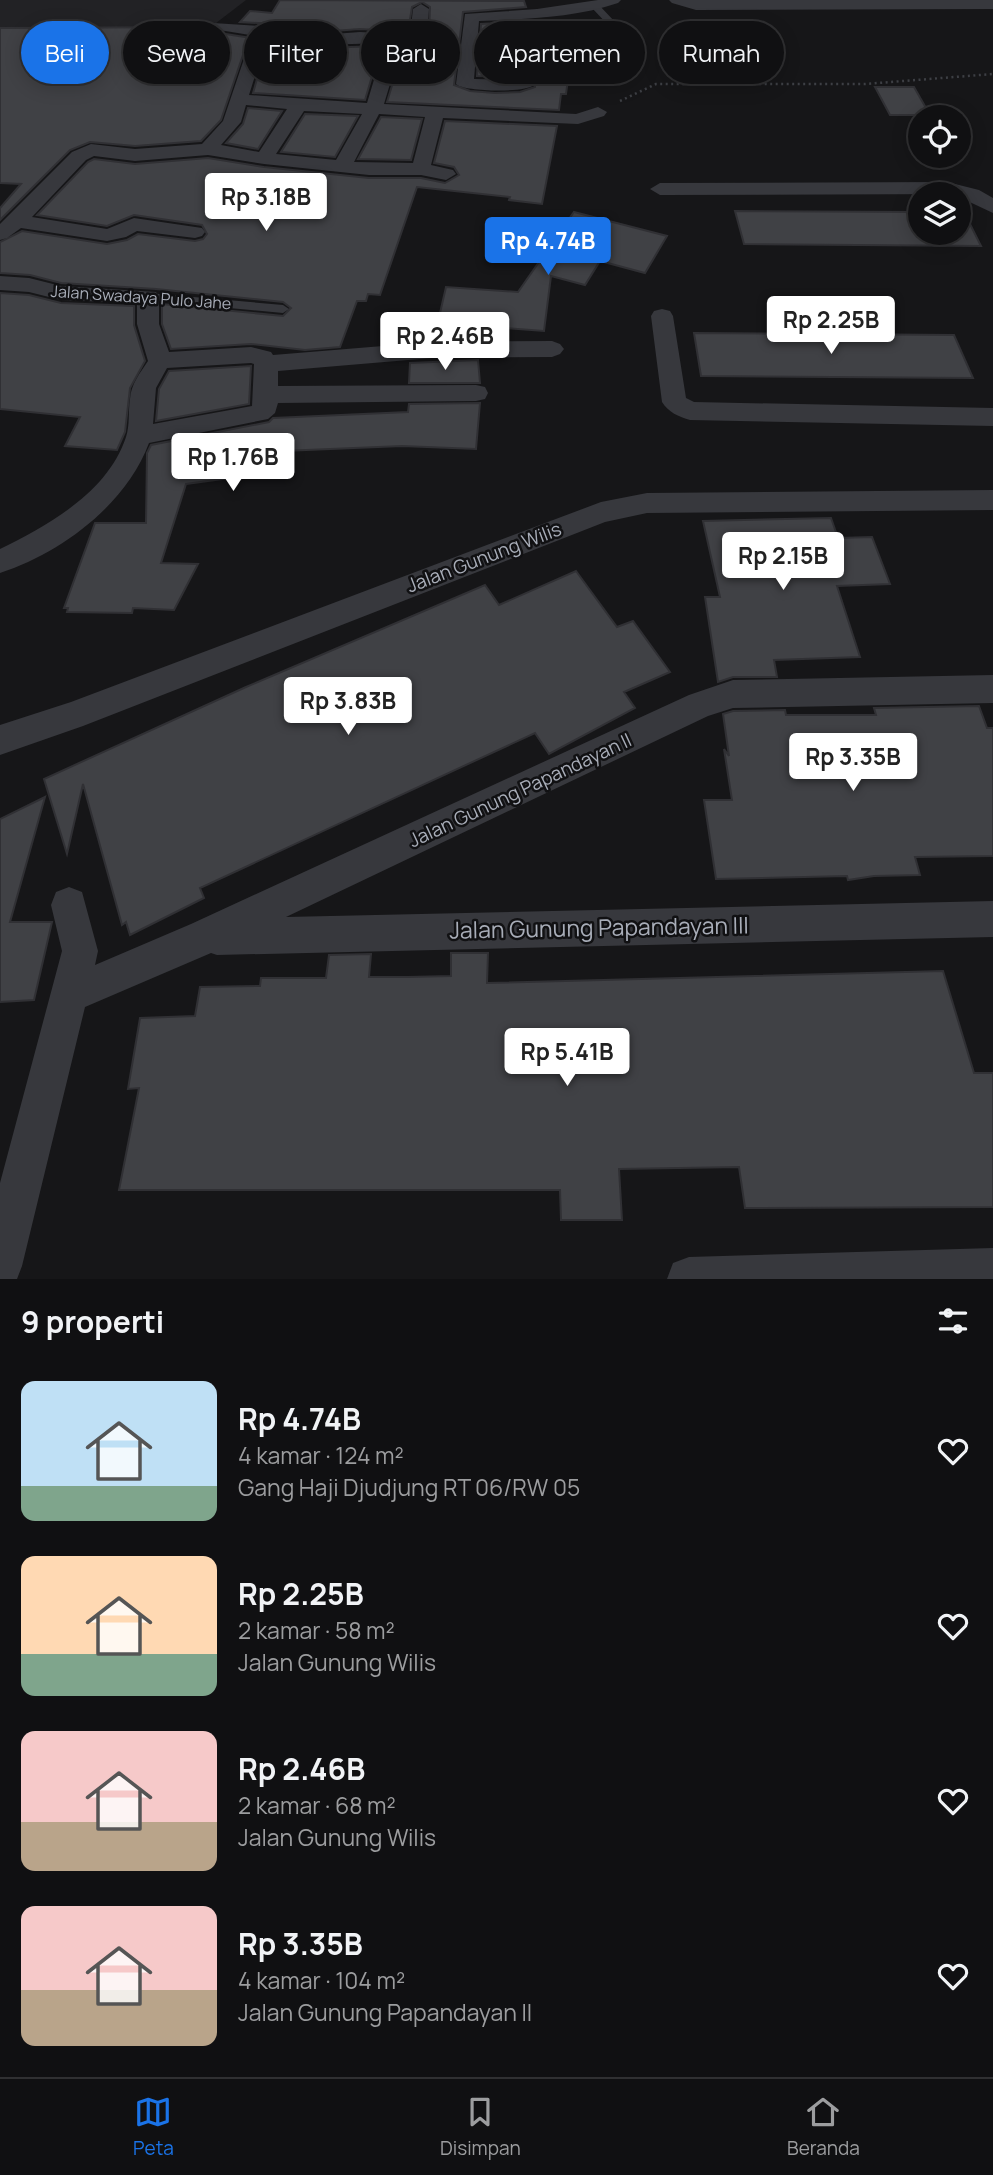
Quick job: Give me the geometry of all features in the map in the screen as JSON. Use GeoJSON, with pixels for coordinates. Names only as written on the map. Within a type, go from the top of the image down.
{"type":"FeatureCollection","features":[{"type":"Feature","properties":{"kind":"street"},"geometry":{"type":"LineString","coordinates":[[525,85],[465,84],[471,17],[537,14],[595,6],[613,0]]}},
{"type":"Feature","properties":{"kind":"street"},"geometry":{"type":"LineString","coordinates":[[677,0],[696,5],[878,2],[989,5]]}},
{"type":"Feature","properties":{"kind":"street"},"geometry":{"type":"LineString","coordinates":[[420,21],[421,9]]}},
{"type":"Feature","properties":{"kind":"street"},"geometry":{"type":"LineString","coordinates":[[468,50],[474,50]]}},
{"type":"Feature","properties":{"kind":"street"},"geometry":{"type":"LineString","coordinates":[[208,149],[232,122],[245,84]]}},
{"type":"Feature","properties":{"kind":"street"},"geometry":{"type":"LineString","coordinates":[[342,166],[374,108],[381,84]]}},
{"type":"Feature","properties":{"kind":"street"},"geometry":{"type":"LineString","coordinates":[[240,99],[299,106],[578,119],[598,112]]}},
{"type":"Feature","properties":{"kind":"street"},"geometry":{"type":"LineString","coordinates":[[264,158],[299,106]]}},
{"type":"Feature","properties":{"kind":"street"},"geometry":{"type":"LineString","coordinates":[[421,169],[435,112]]}},
{"type":"Feature","properties":{"kind":"street"},"geometry":{"type":"LineString","coordinates":[[0,234],[17,221],[79,156],[91,150],[135,155],[208,149],[264,158],[342,166],[421,169],[446,174]]}},
{"type":"Feature","properties":{"kind":"street"},"geometry":{"type":"LineString","coordinates":[[660,188],[947,188],[972,194],[993,206]]}},
{"type":"Feature","properties":{"kind":"street"},"geometry":{"type":"LineString","coordinates":[[17,221],[107,235],[119,233],[134,224],[195,232]]}},
{"type":"Feature","properties":{"kind":"street","name":"Jalan Swadaya Pulo Jahe"},"geometry":{"type":"LineString","coordinates":[[0,283],[29,285],[61,293],[148,298]]}},
{"type":"Feature","properties":{"kind":"street"},"geometry":{"type":"LineString","coordinates":[[0,562],[35,546],[106,493],[128,463],[139,436],[144,388],[160,360],[148,324],[148,298]]}},
{"type":"Feature","properties":{"kind":"street"},"geometry":{"type":"LineString","coordinates":[[663,316],[674,402],[690,411],[993,417]]}},
{"type":"Feature","properties":{"kind":"street"},"geometry":{"type":"LineString","coordinates":[[266,363],[432,350],[552,349]]}},
{"type":"Feature","properties":{"kind":"street"},"geometry":{"type":"LineString","coordinates":[[139,436],[259,413],[266,407],[266,363],[263,358],[251,355],[160,360]]}},
{"type":"Feature","properties":{"kind":"street"},"geometry":{"type":"LineString","coordinates":[[267,395],[476,393]]}},
{"type":"Feature","properties":{"kind":"street","name":"Jalan Gunung Wilis"},"geometry":{"type":"LineString","coordinates":[[0,740],[72,716],[588,517],[624,506],[648,503],[993,500]]}},
{"type":"Feature","properties":{"kind":"street","name":"Jalan Gunung Papandayan II"},"geometry":{"type":"LineString","coordinates":[[70,994],[204,937],[700,705],[733,694],[993,689]]}},
{"type":"Feature","properties":{"kind":"street"},"geometry":{"type":"LineString","coordinates":[[0,1266],[80,951],[69,905]]}},
{"type":"Feature","properties":{"kind":"street","name":"Jalan Gunung Papandayan III"},"geometry":{"type":"LineString","coordinates":[[204,937],[993,919]]}},
{"type":"Feature","properties":{"kind":"street"},"geometry":{"type":"LineString","coordinates":[[689,1279],[993,1270]]}},
{"type":"Feature","properties":{"kind":"lane"},"geometry":{"type":"LineString","coordinates":[[595,6],[609,21]]}},
{"type":"Feature","properties":{"kind":"lane","name":"Jalan Swadaya Pulo Jahe"},"geometry":{"type":"LineString","coordinates":[[148,298],[283,309]]}},
{"type":"Feature","properties":{"kind":"path"},"geometry":{"type":"LineString","coordinates":[[598,112],[656,84],[865,84],[993,74]]}},
{"type":"Feature","properties":{"kind":"shaded area"},"geometry":{"type":"Polygon","coordinates":[[[0,0],[246,0],[219,21],[123,21],[123,79],[109,80],[109,21],[21,21],[21,84],[74,84],[0,92],[0,0]]]}},
{"type":"Feature","properties":{"kind":"building"},"geometry":{"type":"Polygon","coordinates":[[[280,0],[524,1],[526,7],[463,12],[460,36],[460,21],[430,21],[430,7],[422,2],[412,7],[410,21],[361,21],[361,29],[347,30],[347,21],[240,22],[250,11],[272,13],[280,0]]]}},
{"type":"Feature","properties":{"kind":"building"},"geometry":{"type":"Polygon","coordinates":[[[109,27],[123,27],[123,84],[230,84],[230,35],[244,37],[244,54],[221,120],[201,141],[135,146],[90,142],[70,150],[0,220],[0,208],[21,184],[0,183],[0,28],[21,28],[21,84],[109,84],[109,27]]]}},
{"type":"Feature","properties":{"kind":"building"},"geometry":{"type":"Polygon","coordinates":[[[347,47],[361,47],[361,84],[370,84],[365,100],[253,93],[256,84],[347,84],[347,47]]]}},
{"type":"Feature","properties":{"kind":"building"},"geometry":{"type":"Polygon","coordinates":[[[392,84],[454,84],[470,91],[495,93],[520,92],[535,87],[535,84],[567,84],[566,94],[561,94],[559,110],[387,102],[392,84]]]}},
{"type":"Feature","properties":{"kind":"building"},"geometry":{"type":"Polygon","coordinates":[[[875,87],[914,87],[924,105],[908,105],[908,115],[890,115],[875,87]]]}},
{"type":"Feature","properties":{"kind":"building"},"geometry":{"type":"Polygon","coordinates":[[[248,108],[282,111],[258,149],[226,143],[243,124],[248,108]]]}},
{"type":"Feature","properties":{"kind":"building"},"geometry":{"type":"Polygon","coordinates":[[[305,114],[358,116],[335,157],[281,152],[305,114]]]}},
{"type":"Feature","properties":{"kind":"building"},"geometry":{"type":"Polygon","coordinates":[[[381,117],[422,119],[411,160],[358,159],[381,117]]]}},
{"type":"Feature","properties":{"kind":"building"},"geometry":{"type":"Polygon","coordinates":[[[445,121],[557,126],[542,204],[509,200],[510,197],[417,187],[380,295],[368,294],[366,301],[357,301],[340,347],[305,350],[251,344],[171,349],[162,324],[162,304],[283,316],[291,308],[283,302],[156,289],[61,283],[30,275],[0,273],[0,242],[22,231],[107,244],[127,240],[138,234],[195,241],[203,239],[207,234],[202,225],[134,215],[107,226],[37,215],[94,159],[135,164],[208,158],[264,167],[369,178],[421,178],[445,183],[459,175],[454,167],[434,163],[445,121]]]}},
{"type":"Feature","properties":{"kind":"building"},"geometry":{"type":"Polygon","coordinates":[[[735,211],[908,212],[908,245],[971,245],[971,226],[981,246],[744,244],[735,211]]]}},
{"type":"Feature","properties":{"kind":"building"},"geometry":{"type":"Polygon","coordinates":[[[574,212],[667,236],[645,273],[600,261],[585,285],[551,276],[544,331],[476,326],[477,339],[434,339],[446,287],[518,292],[574,212]]]}},
{"type":"Feature","properties":{"kind":"building"},"geometry":{"type":"Polygon","coordinates":[[[0,293],[29,295],[61,303],[134,306],[134,325],[145,361],[130,388],[125,432],[117,450],[65,446],[80,417],[0,409],[0,293]]]}},
{"type":"Feature","properties":{"kind":"building"},"geometry":{"type":"Polygon","coordinates":[[[694,333],[954,335],[973,378],[701,376],[694,333]]]}},
{"type":"Feature","properties":{"kind":"building"},"geometry":{"type":"Polygon","coordinates":[[[478,360],[480,383],[409,383],[410,363],[478,360]]]}},
{"type":"Feature","properties":{"kind":"building"},"geometry":{"type":"Polygon","coordinates":[[[251,366],[249,404],[156,421],[159,389],[169,371],[251,366]]]}},
{"type":"Feature","properties":{"kind":"building"},"geometry":{"type":"Polygon","coordinates":[[[480,403],[476,449],[402,446],[259,452],[260,474],[186,484],[161,563],[198,564],[174,610],[133,608],[132,613],[67,612],[68,608],[64,608],[95,523],[146,523],[147,453],[151,445],[269,422],[273,418],[408,412],[409,404],[480,403]]]}},
{"type":"Feature","properties":{"kind":"building"},"geometry":{"type":"Polygon","coordinates":[[[831,518],[838,538],[872,537],[890,584],[837,586],[860,657],[774,660],[777,677],[733,677],[718,682],[705,597],[720,597],[703,521],[831,518]]]}},
{"type":"Feature","properties":{"kind":"building"},"geometry":{"type":"Polygon","coordinates":[[[576,571],[617,627],[633,621],[670,672],[624,692],[635,708],[549,754],[535,733],[200,888],[204,898],[130,935],[126,922],[122,925],[83,784],[67,854],[44,779],[246,687],[485,585],[499,605],[576,571]]]}},
{"type":"Feature","properties":{"kind":"building"},"geometry":{"type":"Polygon","coordinates":[[[979,706],[987,728],[993,728],[993,856],[915,857],[920,875],[874,876],[848,880],[847,876],[716,879],[704,800],[732,800],[724,749],[729,756],[723,714],[733,711],[785,710],[786,715],[876,715],[874,708],[979,706]]]}},
{"type":"Feature","properties":{"kind":"building"},"geometry":{"type":"Polygon","coordinates":[[[45,797],[10,922],[52,922],[34,1000],[0,1002],[0,819],[45,797]]]}},
{"type":"Feature","properties":{"kind":"building"},"geometry":{"type":"Polygon","coordinates":[[[451,953],[488,953],[487,983],[943,971],[974,1073],[993,1073],[993,1207],[745,1208],[739,1167],[619,1169],[622,1220],[561,1220],[560,1190],[119,1190],[139,1088],[128,1089],[140,1018],[195,1016],[200,987],[260,986],[261,978],[326,978],[329,955],[371,954],[369,977],[408,977],[451,976],[451,953]]]}}]}
